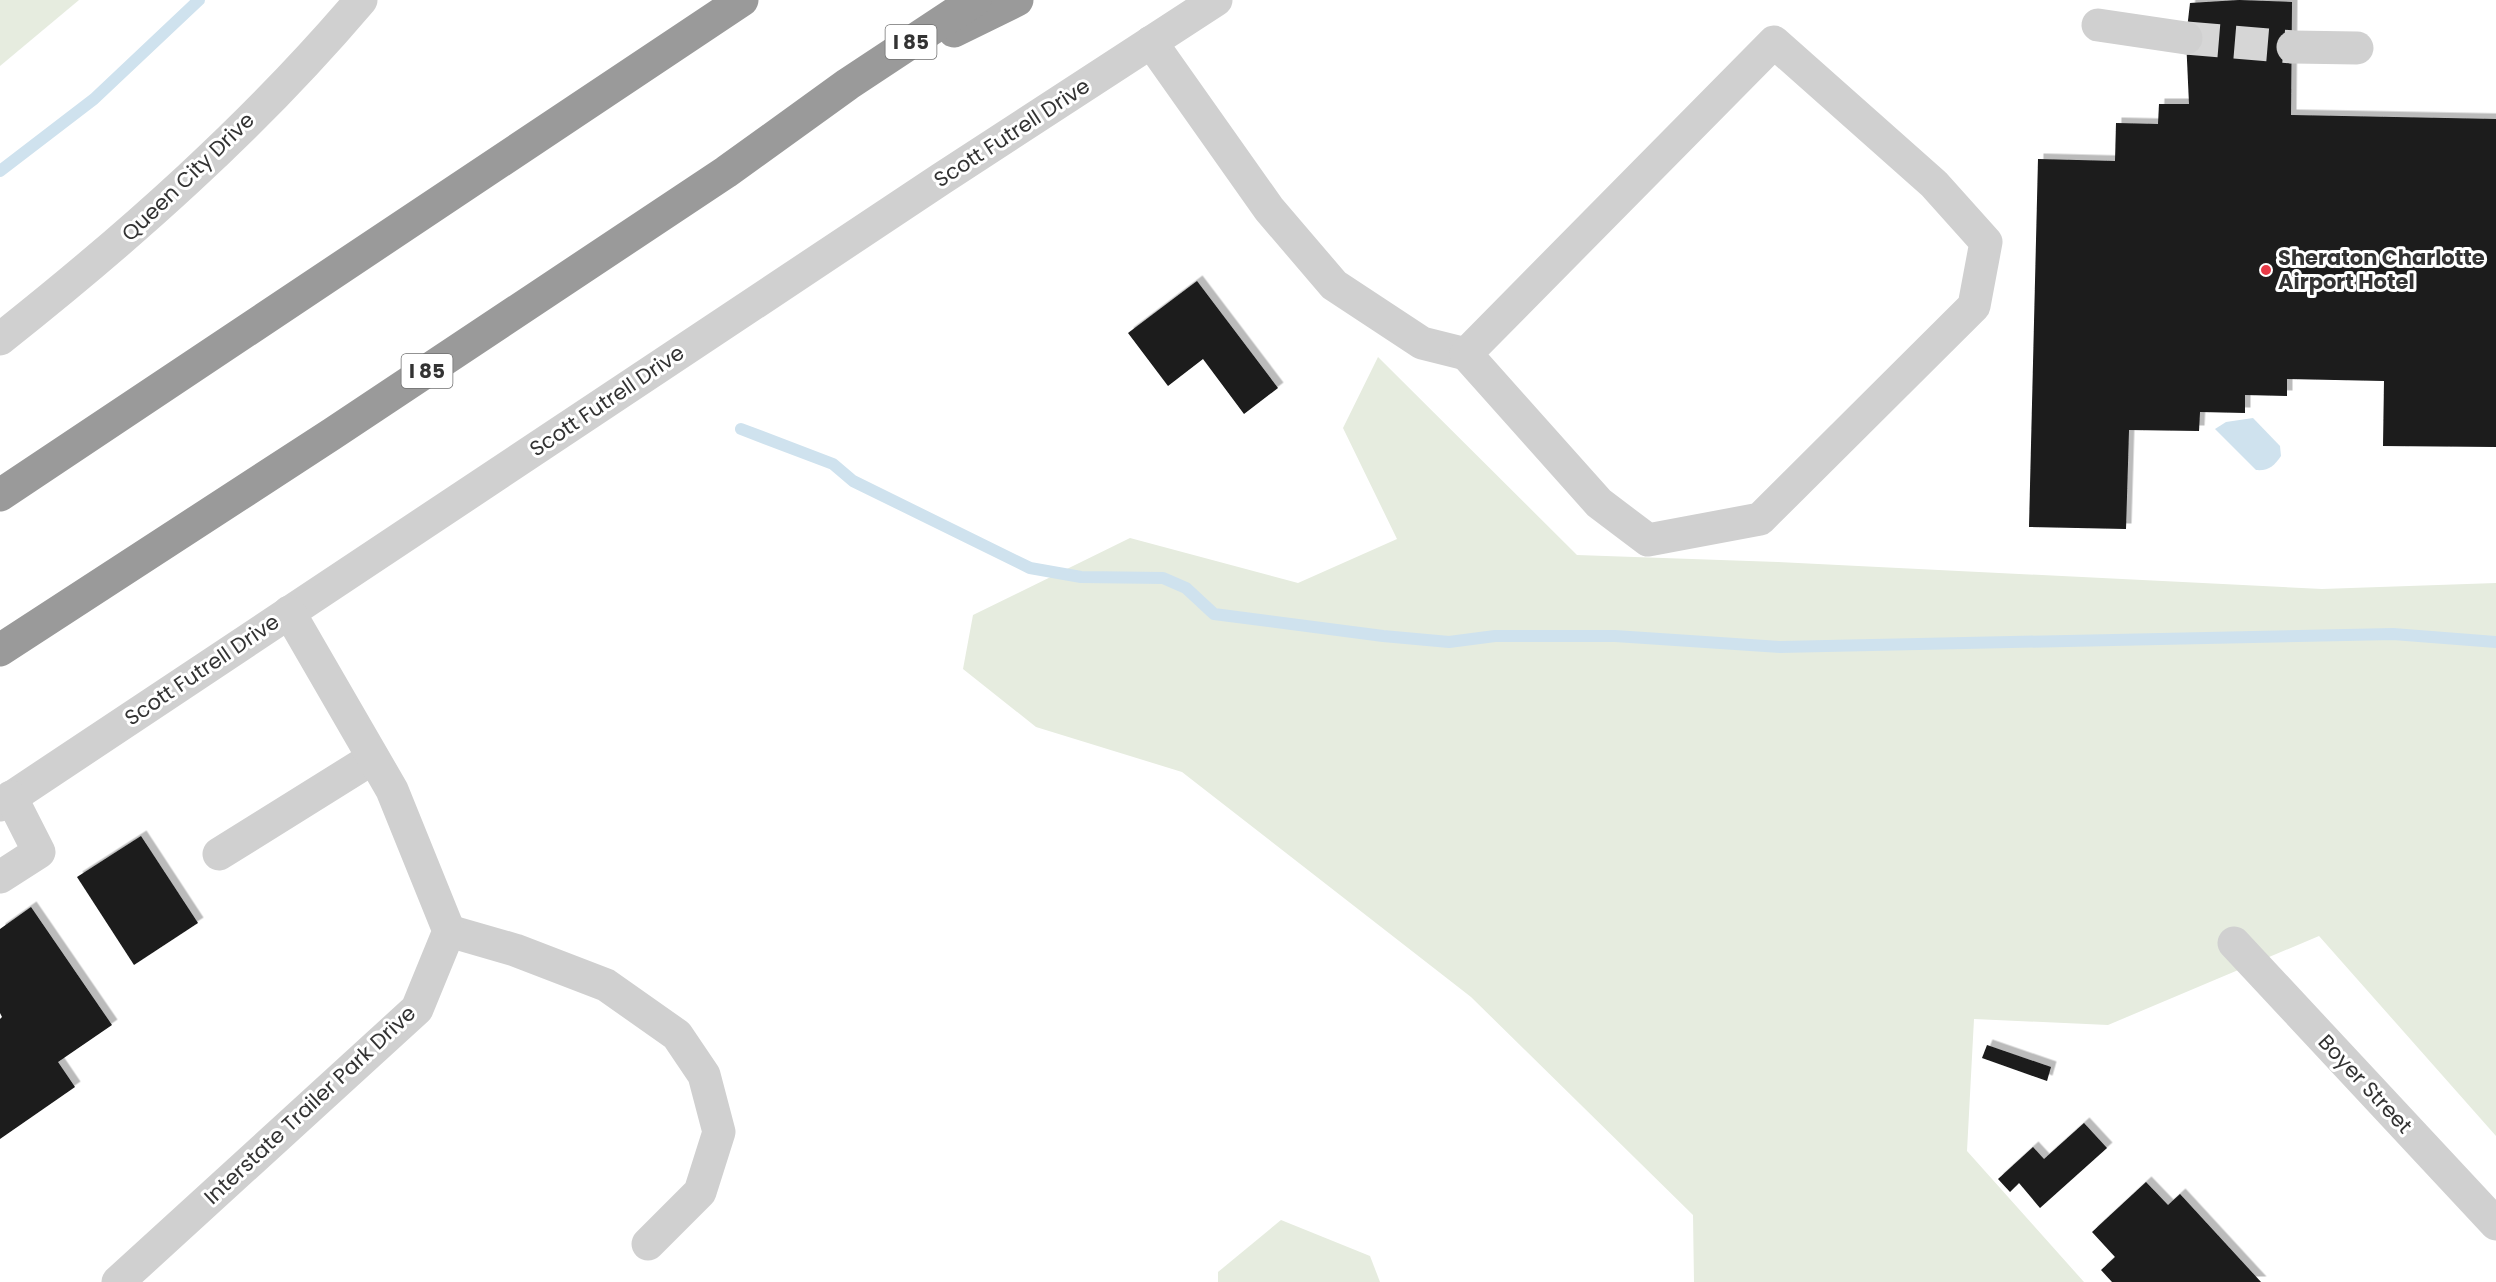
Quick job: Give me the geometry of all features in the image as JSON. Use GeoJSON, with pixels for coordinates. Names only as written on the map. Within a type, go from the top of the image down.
{"type":"FeatureCollection","features":[{"type":"Feature","properties":{"kind":"highway"},"geometry":{"type":"LineString","coordinates":[[635,70],[727,0]]}},
{"type":"Feature","properties":{"kind":"highway"},"geometry":{"type":"LineString","coordinates":[[0,495],[742,0]]}},
{"type":"Feature","properties":{"kind":"highway","name":"I 85"},"geometry":{"type":"LineString","coordinates":[[0,650],[332,434],[726,172],[848,84],[975,0]]}},
{"type":"Feature","properties":{"kind":"highway"},"geometry":{"type":"LineString","coordinates":[[848,84],[1017,0]]}},
{"type":"Feature","properties":{"kind":"street","name":"Queen City Drive"},"geometry":{"type":"LineString","coordinates":[[0,339],[100,260],[216,153],[335,31],[362,0]]}},
{"type":"Feature","properties":{"kind":"street","name":"Scott Futrell Drive"},"geometry":{"type":"LineString","coordinates":[[6,801],[1216,0]]}},
{"type":"Feature","properties":{"kind":"street"},"geometry":{"type":"LineString","coordinates":[[2098,25],[2186,38]]}},
{"type":"Feature","properties":{"kind":"street"},"geometry":{"type":"LineString","coordinates":[[1151,42],[1269,209],[1334,285],[1422,343],[1466,354],[1599,503],[1648,540],[1760,519],[1974,306],[1986,242],[1934,184],[1774,42],[1466,354]]}},
{"type":"Feature","properties":{"kind":"street"},"geometry":{"type":"LineString","coordinates":[[2293,47],[2357,48]]}},
{"type":"Feature","properties":{"kind":"street"},"geometry":{"type":"LineString","coordinates":[[289,612],[392,790],[449,931],[515,950],[606,985],[677,1035],[704,1075],[719,1132],[700,1192],[648,1244]]}},
{"type":"Feature","properties":{"kind":"street"},"geometry":{"type":"LineString","coordinates":[[219,854],[373,758]]}},
{"type":"Feature","properties":{"kind":"street"},"geometry":{"type":"LineString","coordinates":[[0,877],[39,852],[6,801]]}},
{"type":"Feature","properties":{"kind":"street","name":"Interstate Trailer Park Drive"},"geometry":{"type":"LineString","coordinates":[[118,1282],[417,1009],[449,931]]}},
{"type":"Feature","properties":{"kind":"street","name":"Boyer Street"},"geometry":{"type":"LineString","coordinates":[[2234,943],[2496,1224]]}},
{"type":"Feature","properties":{"kind":"shaded area"},"geometry":{"type":"Polygon","coordinates":[[[0,0],[79,0],[0,66],[0,0]]]}},
{"type":"Feature","properties":{"kind":"shaded area"},"geometry":{"type":"Polygon","coordinates":[[[1378,357],[1577,555],[1778,562],[2322,589],[2496,583],[2496,1136],[2319,936],[2108,1025],[1974,1019],[1967,1151],[2084,1282],[1694,1282],[1693,1215],[1471,997],[1182,772],[1036,727],[963,669],[973,615],[1130,538],[1298,583],[1397,539],[1343,428],[1378,357]]]}},
{"type":"Feature","properties":{"kind":"shaded area"},"geometry":{"type":"Polygon","coordinates":[[[1281,1220],[1370,1256],[1380,1282],[1218,1282],[1218,1272],[1281,1220]]]}},
{"type":"Feature","properties":{"kind":"water"},"geometry":{"type":"Polygon","coordinates":[[[2253,418],[2280,446],[2281,456],[2268,469],[2256,470],[2215,429],[2226,422],[2253,418]]]}},
{"type":"Feature","properties":{"kind":"building","name":"Sheraton Charlotte Airport Hotel"},"geometry":{"type":"Polygon","coordinates":[[[2239,0],[2292,2],[2291,115],[2496,119],[2496,447],[2383,446],[2384,381],[2287,379],[2287,396],[2245,395],[2245,413],[2200,412],[2199,431],[2129,430],[2126,529],[2029,527],[2038,159],[2115,161],[2116,123],[2158,124],[2159,104],[2189,104],[2186,38],[2190,3],[2239,0]]]}},
{"type":"Feature","properties":{"kind":"building"},"geometry":{"type":"Polygon","coordinates":[[[1197,281],[1278,388],[1244,414],[1203,359],[1168,386],[1128,333],[1197,281]]]}},
{"type":"Feature","properties":{"kind":"building"},"geometry":{"type":"Polygon","coordinates":[[[141,836],[198,923],[134,965],[77,877],[141,836]]]}},
{"type":"Feature","properties":{"kind":"building"},"geometry":{"type":"Polygon","coordinates":[[[31,907],[112,1025],[58,1062],[75,1087],[0,1139],[0,1019],[2,1017],[0,1013],[0,929],[31,907]]]}},
{"type":"Feature","properties":{"kind":"building"},"geometry":{"type":"Polygon","coordinates":[[[1987,1045],[2051,1067],[2047,1081],[1982,1058],[1987,1045]]]}},
{"type":"Feature","properties":{"kind":"building"},"geometry":{"type":"Polygon","coordinates":[[[2084,1123],[2107,1148],[2040,1208],[2019,1183],[2010,1192],[1998,1179],[2033,1147],[2044,1159],[2084,1123]]]}},
{"type":"Feature","properties":{"kind":"building"},"geometry":{"type":"Polygon","coordinates":[[[2146,1182],[2168,1205],[2180,1194],[2261,1282],[2112,1282],[2101,1270],[2115,1257],[2092,1232],[2146,1182]]]}},
{"type":"Feature","properties":{"kind":"waterway"},"geometry":{"type":"LineString","coordinates":[[0,171],[94,99],[199,0]]}},
{"type":"Feature","properties":{"kind":"waterway"},"geometry":{"type":"LineString","coordinates":[[741,429],[833,464],[853,481],[1030,568],[1081,577],[1163,578],[1186,588],[1214,614],[1383,636],[1449,642],[1495,636],[1615,636],[1780,647],[2393,634],[2496,642]]}},
{"type":"Feature","properties":{"kind":"tunnel"},"geometry":{"type":"LineString","coordinates":[[2186,38],[2293,47]]}},
{"type":"Feature","properties":{"kind":"place","name":"Sheraton Charlotte Airport Hotel"},"geometry":{"type":"Point","coordinates":[2266,270]}}]}
